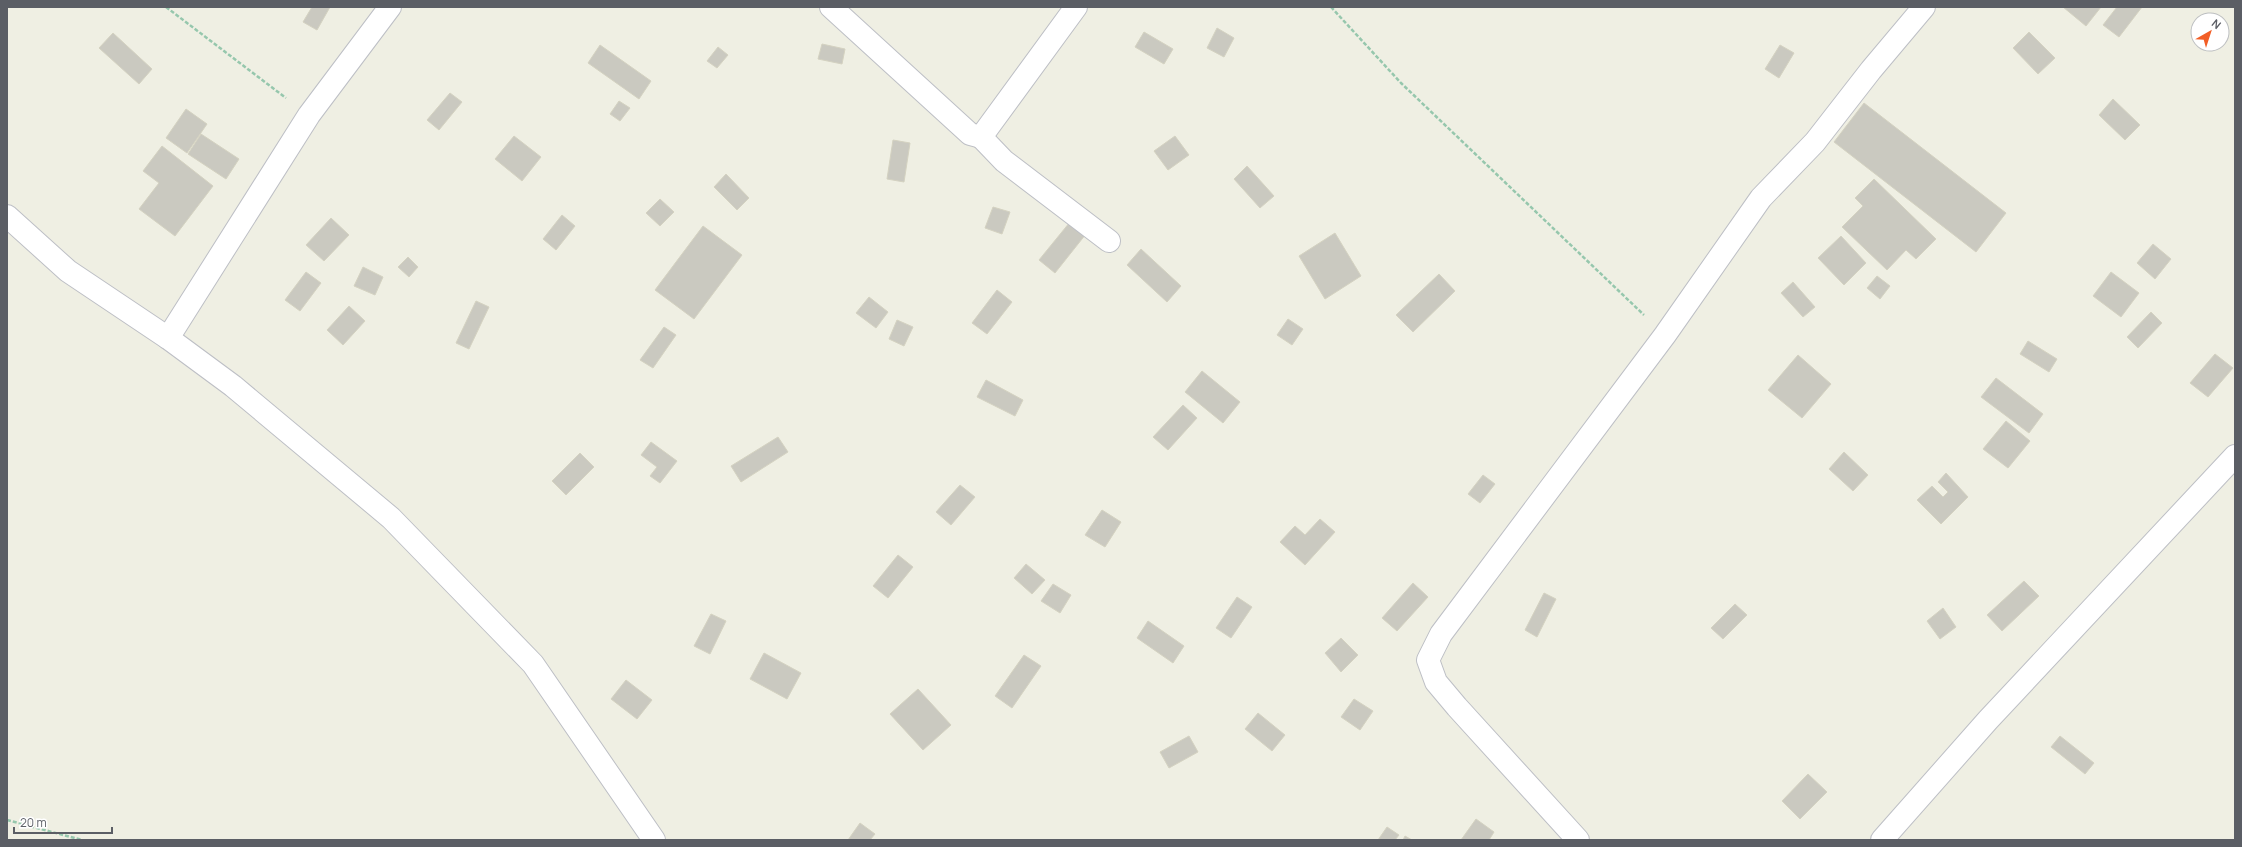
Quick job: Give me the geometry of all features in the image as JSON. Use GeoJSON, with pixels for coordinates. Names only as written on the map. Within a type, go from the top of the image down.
{"type":"FeatureCollection","features":[{"type":"Feature","properties":{"kind":"street"},"geometry":{"type":"LineString","coordinates":[[168,338],[309,115],[390,7]]}},
{"type":"Feature","properties":{"kind":"street"},"geometry":{"type":"LineString","coordinates":[[831,7],[970,134],[981,137],[1004,161],[1109,241]]}},
{"type":"Feature","properties":{"kind":"street"},"geometry":{"type":"LineString","coordinates":[[981,137],[1076,7]]}},
{"type":"Feature","properties":{"kind":"street"},"geometry":{"type":"LineString","coordinates":[[1578,840],[1436,682],[1428,660],[1441,634],[1665,335],[1761,198],[1815,142],[1871,70],[1924,7]]}},
{"type":"Feature","properties":{"kind":"street"},"geometry":{"type":"LineString","coordinates":[[7,216],[68,271],[168,338],[233,386],[391,518],[534,664],[654,840]]}},
{"type":"Feature","properties":{"kind":"street"},"geometry":{"type":"LineString","coordinates":[[1882,840],[1988,720],[2235,456]]}},
{"type":"Feature","properties":{"kind":"path"},"geometry":{"type":"LineString","coordinates":[[166,7],[309,115]]}},
{"type":"Feature","properties":{"kind":"path"},"geometry":{"type":"LineString","coordinates":[[1332,7],[1401,84],[1665,335]]}},
{"type":"Feature","properties":{"kind":"path"},"geometry":{"type":"LineString","coordinates":[[7,820],[82,840]]}},
{"type":"Feature","properties":{"kind":"building"},"geometry":{"type":"Polygon","coordinates":[[[312,7],[330,7],[317,30],[303,22],[312,7]]]}},
{"type":"Feature","properties":{"kind":"building"},"geometry":{"type":"Polygon","coordinates":[[[2063,7],[2101,7],[2086,26],[2063,7]]]}},
{"type":"Feature","properties":{"kind":"building"},"geometry":{"type":"Polygon","coordinates":[[[2117,7],[2142,7],[2119,37],[2103,25],[2117,7]]]}},
{"type":"Feature","properties":{"kind":"building"},"geometry":{"type":"Polygon","coordinates":[[[1217,28],[1234,38],[1224,57],[1207,48],[1217,28]]]}},
{"type":"Feature","properties":{"kind":"building"},"geometry":{"type":"Polygon","coordinates":[[[1144,32],[1173,49],[1164,64],[1135,47],[1144,32]]]}},
{"type":"Feature","properties":{"kind":"building"},"geometry":{"type":"Polygon","coordinates":[[[2029,32],[2055,58],[2038,74],[2013,48],[2029,32]]]}},
{"type":"Feature","properties":{"kind":"building"},"geometry":{"type":"Polygon","coordinates":[[[113,33],[152,69],[139,84],[99,48],[113,33]]]}},
{"type":"Feature","properties":{"kind":"building"},"geometry":{"type":"Polygon","coordinates":[[[822,44],[845,49],[842,64],[818,59],[822,44]]]}},
{"type":"Feature","properties":{"kind":"building"},"geometry":{"type":"Polygon","coordinates":[[[600,45],[651,81],[639,99],[588,63],[600,45]]]}},
{"type":"Feature","properties":{"kind":"building"},"geometry":{"type":"Polygon","coordinates":[[[1780,45],[1794,53],[1779,78],[1765,69],[1780,45]]]}},
{"type":"Feature","properties":{"kind":"building"},"geometry":{"type":"Polygon","coordinates":[[[718,47],[728,55],[717,68],[707,61],[718,47]]]}},
{"type":"Feature","properties":{"kind":"building"},"geometry":{"type":"Polygon","coordinates":[[[450,93],[462,102],[439,130],[427,120],[450,93]]]}},
{"type":"Feature","properties":{"kind":"building"},"geometry":{"type":"Polygon","coordinates":[[[2113,99],[2140,125],[2125,140],[2099,115],[2113,99]]]}},
{"type":"Feature","properties":{"kind":"building"},"geometry":{"type":"Polygon","coordinates":[[[619,101],[630,108],[620,121],[610,114],[619,101]]]}},
{"type":"Feature","properties":{"kind":"building"},"geometry":{"type":"Polygon","coordinates":[[[1864,103],[2006,213],[1976,252],[1834,142],[1864,103]]]}},
{"type":"Feature","properties":{"kind":"building"},"geometry":{"type":"Polygon","coordinates":[[[186,109],[207,124],[187,153],[166,138],[186,109]]]}},
{"type":"Feature","properties":{"kind":"building"},"geometry":{"type":"Polygon","coordinates":[[[201,134],[239,159],[226,179],[188,154],[201,134]]]}},
{"type":"Feature","properties":{"kind":"building"},"geometry":{"type":"Polygon","coordinates":[[[514,136],[541,157],[522,181],[495,159],[514,136]]]}},
{"type":"Feature","properties":{"kind":"building"},"geometry":{"type":"Polygon","coordinates":[[[1175,136],[1189,155],[1168,170],[1154,151],[1175,136]]]}},
{"type":"Feature","properties":{"kind":"building"},"geometry":{"type":"Polygon","coordinates":[[[893,140],[910,143],[904,182],[887,179],[893,140]]]}},
{"type":"Feature","properties":{"kind":"building"},"geometry":{"type":"Polygon","coordinates":[[[162,146],[213,186],[175,236],[139,209],[159,183],[143,171],[162,146]]]}},
{"type":"Feature","properties":{"kind":"building"},"geometry":{"type":"Polygon","coordinates":[[[1247,166],[1274,196],[1260,208],[1234,179],[1247,166]]]}},
{"type":"Feature","properties":{"kind":"building"},"geometry":{"type":"Polygon","coordinates":[[[726,174],[749,198],[737,210],[714,187],[726,174]]]}},
{"type":"Feature","properties":{"kind":"building"},"geometry":{"type":"Polygon","coordinates":[[[1874,179],[1936,239],[1916,259],[1906,250],[1887,270],[1842,227],[1863,206],[1855,198],[1874,179]]]}},
{"type":"Feature","properties":{"kind":"building"},"geometry":{"type":"Polygon","coordinates":[[[660,199],[674,212],[660,226],[646,213],[660,199]]]}},
{"type":"Feature","properties":{"kind":"building"},"geometry":{"type":"Polygon","coordinates":[[[993,207],[1010,212],[1002,234],[985,228],[993,207]]]}},
{"type":"Feature","properties":{"kind":"building"},"geometry":{"type":"Polygon","coordinates":[[[562,215],[575,226],[556,250],[543,239],[562,215]]]}},
{"type":"Feature","properties":{"kind":"building"},"geometry":{"type":"Polygon","coordinates":[[[331,218],[349,235],[324,261],[306,245],[331,218]]]}},
{"type":"Feature","properties":{"kind":"building"},"geometry":{"type":"Polygon","coordinates":[[[1070,222],[1086,234],[1055,273],[1039,260],[1070,222]]]}},
{"type":"Feature","properties":{"kind":"building"},"geometry":{"type":"Polygon","coordinates":[[[703,226],[742,255],[694,319],[655,290],[703,226]]]}},
{"type":"Feature","properties":{"kind":"building"},"geometry":{"type":"Polygon","coordinates":[[[1335,233],[1361,276],[1325,299],[1299,256],[1335,233]]]}},
{"type":"Feature","properties":{"kind":"building"},"geometry":{"type":"Polygon","coordinates":[[[1841,236],[1866,263],[1844,285],[1818,258],[1841,236]]]}},
{"type":"Feature","properties":{"kind":"building"},"geometry":{"type":"Polygon","coordinates":[[[2153,244],[2171,259],[2155,279],[2137,263],[2153,244]]]}},
{"type":"Feature","properties":{"kind":"building"},"geometry":{"type":"Polygon","coordinates":[[[1141,249],[1181,286],[1167,302],[1127,265],[1141,249]]]}},
{"type":"Feature","properties":{"kind":"building"},"geometry":{"type":"Polygon","coordinates":[[[408,257],[418,267],[409,277],[398,267],[408,257]]]}},
{"type":"Feature","properties":{"kind":"building"},"geometry":{"type":"Polygon","coordinates":[[[363,267],[383,277],[375,295],[354,286],[363,267]]]}},
{"type":"Feature","properties":{"kind":"building"},"geometry":{"type":"Polygon","coordinates":[[[306,272],[321,283],[300,311],[285,300],[306,272]]]}},
{"type":"Feature","properties":{"kind":"building"},"geometry":{"type":"Polygon","coordinates":[[[2111,272],[2139,293],[2121,317],[2093,296],[2111,272]]]}},
{"type":"Feature","properties":{"kind":"building"},"geometry":{"type":"Polygon","coordinates":[[[1439,274],[1455,291],[1413,332],[1396,315],[1439,274]]]}},
{"type":"Feature","properties":{"kind":"building"},"geometry":{"type":"Polygon","coordinates":[[[1877,276],[1890,286],[1880,299],[1867,288],[1877,276]]]}},
{"type":"Feature","properties":{"kind":"building"},"geometry":{"type":"Polygon","coordinates":[[[1793,282],[1815,307],[1803,317],[1781,293],[1793,282]]]}},
{"type":"Feature","properties":{"kind":"building"},"geometry":{"type":"Polygon","coordinates":[[[997,290],[1012,302],[987,334],[972,323],[997,290]]]}},
{"type":"Feature","properties":{"kind":"building"},"geometry":{"type":"Polygon","coordinates":[[[869,297],[888,312],[876,328],[856,313],[869,297]]]}},
{"type":"Feature","properties":{"kind":"building"},"geometry":{"type":"Polygon","coordinates":[[[476,301],[489,307],[469,349],[456,343],[476,301]]]}},
{"type":"Feature","properties":{"kind":"building"},"geometry":{"type":"Polygon","coordinates":[[[349,306],[365,321],[343,345],[327,330],[349,306]]]}},
{"type":"Feature","properties":{"kind":"building"},"geometry":{"type":"Polygon","coordinates":[[[2151,312],[2162,323],[2138,348],[2127,337],[2151,312]]]}},
{"type":"Feature","properties":{"kind":"building"},"geometry":{"type":"Polygon","coordinates":[[[1288,319],[1303,329],[1292,345],[1277,335],[1288,319]]]}},
{"type":"Feature","properties":{"kind":"building"},"geometry":{"type":"Polygon","coordinates":[[[897,320],[913,327],[904,346],[889,339],[897,320]]]}},
{"type":"Feature","properties":{"kind":"building"},"geometry":{"type":"Polygon","coordinates":[[[664,327],[676,335],[653,368],[640,360],[664,327]]]}},
{"type":"Feature","properties":{"kind":"building"},"geometry":{"type":"Polygon","coordinates":[[[2028,341],[2057,359],[2049,372],[2020,354],[2028,341]]]}},
{"type":"Feature","properties":{"kind":"building"},"geometry":{"type":"Polygon","coordinates":[[[2215,354],[2233,368],[2208,397],[2190,383],[2215,354]]]}},
{"type":"Feature","properties":{"kind":"building"},"geometry":{"type":"Polygon","coordinates":[[[1798,355],[1831,384],[1802,418],[1768,390],[1798,355]]]}},
{"type":"Feature","properties":{"kind":"building"},"geometry":{"type":"Polygon","coordinates":[[[1202,371],[1240,402],[1223,423],[1185,392],[1202,371]]]}},
{"type":"Feature","properties":{"kind":"building"},"geometry":{"type":"Polygon","coordinates":[[[1996,378],[2043,414],[2029,433],[1981,397],[1996,378]]]}},
{"type":"Feature","properties":{"kind":"building"},"geometry":{"type":"Polygon","coordinates":[[[986,380],[1023,400],[1015,416],[977,397],[986,380]]]}},
{"type":"Feature","properties":{"kind":"building"},"geometry":{"type":"Polygon","coordinates":[[[1183,405],[1197,418],[1168,450],[1153,437],[1183,405]]]}},
{"type":"Feature","properties":{"kind":"building"},"geometry":{"type":"Polygon","coordinates":[[[2006,421],[2030,441],[2008,468],[1983,449],[2006,421]]]}},
{"type":"Feature","properties":{"kind":"building"},"geometry":{"type":"Polygon","coordinates":[[[778,437],[788,452],[741,482],[731,466],[778,437]]]}},
{"type":"Feature","properties":{"kind":"building"},"geometry":{"type":"Polygon","coordinates":[[[651,442],[677,461],[660,483],[650,476],[657,467],[641,455],[651,442]]]}},
{"type":"Feature","properties":{"kind":"building"},"geometry":{"type":"Polygon","coordinates":[[[1844,452],[1868,475],[1853,491],[1829,469],[1844,452]]]}},
{"type":"Feature","properties":{"kind":"building"},"geometry":{"type":"Polygon","coordinates":[[[580,453],[594,467],[566,495],[552,481],[580,453]]]}},
{"type":"Feature","properties":{"kind":"building"},"geometry":{"type":"Polygon","coordinates":[[[1946,473],[1968,497],[1941,524],[1917,500],[1932,486],[1943,497],[1948,492],[1938,482],[1946,473]]]}},
{"type":"Feature","properties":{"kind":"building"},"geometry":{"type":"Polygon","coordinates":[[[1483,475],[1495,484],[1480,503],[1468,494],[1483,475]]]}},
{"type":"Feature","properties":{"kind":"building"},"geometry":{"type":"Polygon","coordinates":[[[960,485],[975,497],[951,525],[936,512],[960,485]]]}},
{"type":"Feature","properties":{"kind":"building"},"geometry":{"type":"Polygon","coordinates":[[[1102,510],[1121,522],[1105,547],[1085,535],[1102,510]]]}},
{"type":"Feature","properties":{"kind":"building"},"geometry":{"type":"Polygon","coordinates":[[[1320,519],[1335,532],[1305,565],[1280,542],[1295,526],[1305,535],[1320,519]]]}},
{"type":"Feature","properties":{"kind":"building"},"geometry":{"type":"Polygon","coordinates":[[[898,555],[913,567],[888,598],[873,586],[898,555]]]}},
{"type":"Feature","properties":{"kind":"building"},"geometry":{"type":"Polygon","coordinates":[[[1026,564],[1045,580],[1032,594],[1014,578],[1026,564]]]}},
{"type":"Feature","properties":{"kind":"building"},"geometry":{"type":"Polygon","coordinates":[[[2024,581],[2039,596],[2002,631],[1987,615],[2024,581]]]}},
{"type":"Feature","properties":{"kind":"building"},"geometry":{"type":"Polygon","coordinates":[[[1413,583],[1428,597],[1397,631],[1382,618],[1413,583]]]}},
{"type":"Feature","properties":{"kind":"building"},"geometry":{"type":"Polygon","coordinates":[[[1053,584],[1071,595],[1060,613],[1041,601],[1053,584]]]}},
{"type":"Feature","properties":{"kind":"building"},"geometry":{"type":"Polygon","coordinates":[[[1544,593],[1556,599],[1537,637],[1525,630],[1544,593]]]}},
{"type":"Feature","properties":{"kind":"building"},"geometry":{"type":"Polygon","coordinates":[[[1237,597],[1252,607],[1231,638],[1216,628],[1237,597]]]}},
{"type":"Feature","properties":{"kind":"building"},"geometry":{"type":"Polygon","coordinates":[[[1735,604],[1747,615],[1723,639],[1711,628],[1735,604]]]}},
{"type":"Feature","properties":{"kind":"building"},"geometry":{"type":"Polygon","coordinates":[[[1943,608],[1956,627],[1940,639],[1927,621],[1943,608]]]}},
{"type":"Feature","properties":{"kind":"building"},"geometry":{"type":"Polygon","coordinates":[[[711,614],[726,621],[710,654],[694,646],[711,614]]]}},
{"type":"Feature","properties":{"kind":"building"},"geometry":{"type":"Polygon","coordinates":[[[1148,621],[1184,646],[1173,663],[1137,638],[1148,621]]]}},
{"type":"Feature","properties":{"kind":"building"},"geometry":{"type":"Polygon","coordinates":[[[1341,638],[1358,655],[1341,672],[1325,653],[1341,638]]]}},
{"type":"Feature","properties":{"kind":"building"},"geometry":{"type":"Polygon","coordinates":[[[764,653],[801,673],[787,699],[750,679],[764,653]]]}},
{"type":"Feature","properties":{"kind":"building"},"geometry":{"type":"Polygon","coordinates":[[[1024,655],[1041,666],[1012,708],[995,696],[1024,655]]]}},
{"type":"Feature","properties":{"kind":"building"},"geometry":{"type":"Polygon","coordinates":[[[626,680],[652,700],[637,719],[611,699],[626,680]]]}},
{"type":"Feature","properties":{"kind":"building"},"geometry":{"type":"Polygon","coordinates":[[[918,689],[951,725],[923,750],[890,714],[918,689]]]}},
{"type":"Feature","properties":{"kind":"building"},"geometry":{"type":"Polygon","coordinates":[[[1354,699],[1373,711],[1360,730],[1341,717],[1354,699]]]}},
{"type":"Feature","properties":{"kind":"building"},"geometry":{"type":"Polygon","coordinates":[[[1258,713],[1285,735],[1272,751],[1245,729],[1258,713]]]}},
{"type":"Feature","properties":{"kind":"building"},"geometry":{"type":"Polygon","coordinates":[[[1189,736],[1198,752],[1169,768],[1160,752],[1189,736]]]}},
{"type":"Feature","properties":{"kind":"building"},"geometry":{"type":"Polygon","coordinates":[[[2060,736],[2094,763],[2085,774],[2051,747],[2060,736]]]}},
{"type":"Feature","properties":{"kind":"building"},"geometry":{"type":"Polygon","coordinates":[[[1808,774],[1827,792],[1800,819],[1782,801],[1808,774]]]}},
{"type":"Feature","properties":{"kind":"building"},"geometry":{"type":"Polygon","coordinates":[[[1476,819],[1494,832],[1489,840],[1461,840],[1476,819]]]}},
{"type":"Feature","properties":{"kind":"building"},"geometry":{"type":"Polygon","coordinates":[[[860,823],[875,834],[870,840],[848,840],[860,823]]]}},
{"type":"Feature","properties":{"kind":"building"},"geometry":{"type":"Polygon","coordinates":[[[1387,827],[1399,835],[1395,840],[1378,840],[1387,827]]]}},
{"type":"Feature","properties":{"kind":"building"},"geometry":{"type":"Polygon","coordinates":[[[1405,836],[1412,840],[1403,840],[1405,836]]]}}]}
